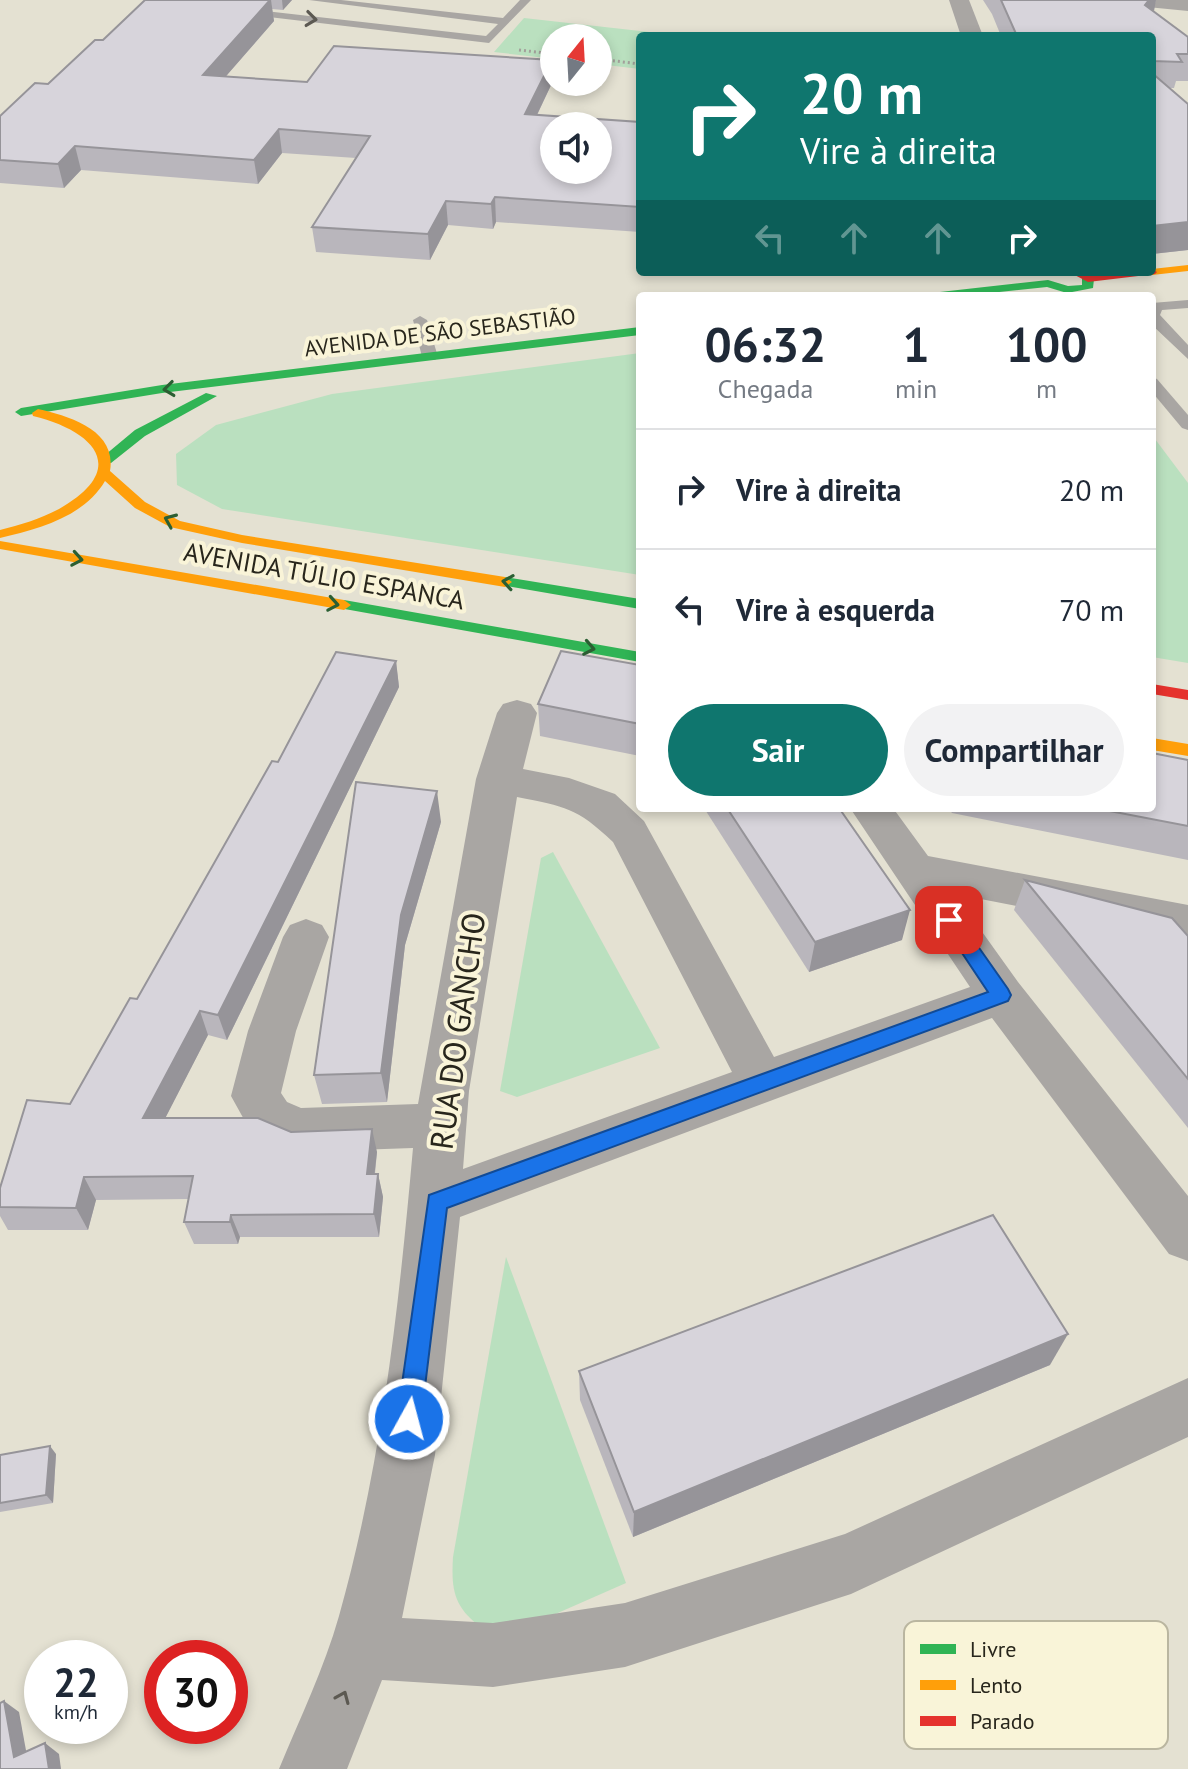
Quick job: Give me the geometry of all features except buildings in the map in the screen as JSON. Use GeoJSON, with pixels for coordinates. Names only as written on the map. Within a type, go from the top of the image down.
{"type":"FeatureCollection","features":[{"type":"Feature","properties":{"kind":"main road"},"geometry":{"type":"LineString","coordinates":[[1156,272],[1188,268]]}},
{"type":"Feature","properties":{"kind":"main road"},"geometry":{"type":"LineString","coordinates":[[956,292],[1051,277],[1064,290],[1080,284],[1128,276]]}},
{"type":"Feature","properties":{"kind":"main road","name":"AVENIDA DE SÃO SEBASTIÃO"},"geometry":{"type":"LineString","coordinates":[[21,412],[162,389],[636,331]]}},
{"type":"Feature","properties":{"kind":"main road","name":"AVENIDA DE SÃO SEBASTIÃO"},"geometry":{"type":"LineString","coordinates":[[105,466],[140,433],[180,409],[246,381]]}},
{"type":"Feature","properties":{"kind":"main road","name":"AVENIDA TÚLIO ESPANCA"},"geometry":{"type":"LineString","coordinates":[[1,413],[21,412],[76,421],[95,433],[105,466],[140,505],[175,524],[242,539],[636,603]]}},
{"type":"Feature","properties":{"kind":"main road"},"geometry":{"type":"LineString","coordinates":[[0,534],[35,525],[67,510],[90,492],[105,466]]}},
{"type":"Feature","properties":{"kind":"main road","name":"AVENIDA TÚLIO ESPANCA"},"geometry":{"type":"LineString","coordinates":[[0,545],[636,656]]}},
{"type":"Feature","properties":{"kind":"main road"},"geometry":{"type":"LineString","coordinates":[[1156,690],[1188,695]]}},
{"type":"Feature","properties":{"kind":"main road"},"geometry":{"type":"LineString","coordinates":[[1156,745],[1188,750]]}},
{"type":"Feature","properties":{"kind":"street"},"geometry":{"type":"LineString","coordinates":[[959,0],[971,32]]}},
{"type":"Feature","properties":{"kind":"street"},"geometry":{"type":"LineString","coordinates":[[1137,0],[1188,5]]}},
{"type":"Feature","properties":{"kind":"street","name":"RUA DO GANCHO"},"geometry":{"type":"LineString","coordinates":[[313,1769],[361,1646],[384,1561],[405,1450],[437,1202],[440,1125],[497,779],[517,713]]}},
{"type":"Feature","properties":{"kind":"street"},"geometry":{"type":"LineString","coordinates":[[497,779],[569,793],[600,805],[629,832],[762,1082]]}},
{"type":"Feature","properties":{"kind":"street"},"geometry":{"type":"LineString","coordinates":[[874,812],[1001,995],[1188,1237]]}},
{"type":"Feature","properties":{"kind":"street"},"geometry":{"type":"LineString","coordinates":[[915,870],[1188,922]]}},
{"type":"Feature","properties":{"kind":"street"},"geometry":{"type":"LineString","coordinates":[[306,937],[272,1031],[256,1096],[269,1117],[298,1130],[440,1125]]}},
{"type":"Feature","properties":{"kind":"street"},"geometry":{"type":"LineString","coordinates":[[437,1202],[1001,995]]}},
{"type":"Feature","properties":{"kind":"street"},"geometry":{"type":"LineString","coordinates":[[361,1646],[439,1654],[493,1655],[625,1635],[851,1563],[1188,1407]]}},
{"type":"Feature","properties":{"kind":"lane"},"geometry":{"type":"LineString","coordinates":[[232,0],[221,9],[489,40],[526,0]]}},
{"type":"Feature","properties":{"kind":"lane"},"geometry":{"type":"LineString","coordinates":[[314,0],[506,22]]}},
{"type":"Feature","properties":{"kind":"lane"},"geometry":{"type":"LineString","coordinates":[[1156,308],[1188,304]]}},
{"type":"Feature","properties":{"kind":"lane"},"geometry":{"type":"LineString","coordinates":[[420,320],[430,357]]}},
{"type":"Feature","properties":{"kind":"lane"},"geometry":{"type":"LineString","coordinates":[[1156,320],[1188,354]]}},
{"type":"Feature","properties":{"kind":"lane"},"geometry":{"type":"LineString","coordinates":[[1156,385],[1181,407],[1188,425]]}},
{"type":"Feature","properties":{"kind":"path"},"geometry":{"type":"LineString","coordinates":[[612,61],[636,64]]}},
{"type":"Feature","properties":{"kind":"green space"},"geometry":{"type":"Polygon","coordinates":[[[524,18],[578,24],[540,24],[540,57],[494,52],[524,18]]]}},
{"type":"Feature","properties":{"kind":"green space"},"geometry":{"type":"Polygon","coordinates":[[[612,28],[649,32],[636,32],[636,69],[612,66],[612,28]]]}},
{"type":"Feature","properties":{"kind":"green space"},"geometry":{"type":"Polygon","coordinates":[[[636,354],[636,574],[222,509],[177,485],[176,454],[216,425],[332,394],[636,354]]]}},
{"type":"Feature","properties":{"kind":"green space"},"geometry":{"type":"Polygon","coordinates":[[[1156,440],[1188,483],[1188,663],[1156,658],[1156,440]]]}},
{"type":"Feature","properties":{"kind":"green space"},"geometry":{"type":"Polygon","coordinates":[[[553,852],[660,1048],[517,1097],[500,1091],[541,858],[553,852]]]}},
{"type":"Feature","properties":{"kind":"green space"},"geometry":{"type":"Polygon","coordinates":[[[506,1257],[626,1583],[535,1623],[483,1629],[466,1614],[456,1598],[453,1557],[506,1257]]]}},
{"type":"Feature","properties":{"kind":"traffic: fast"},"geometry":{"type":"LineString","coordinates":[[967,292],[1048,283],[1067,290],[1087,288],[1088,279]]}},
{"type":"Feature","properties":{"kind":"traffic: fast"},"geometry":{"type":"LineString","coordinates":[[21,412],[162,389],[636,331]]}},
{"type":"Feature","properties":{"kind":"traffic: fast"},"geometry":{"type":"LineString","coordinates":[[106,460],[140,433],[211,396]]}},
{"type":"Feature","properties":{"kind":"traffic: fast"},"geometry":{"type":"LineString","coordinates":[[505,582],[636,603]]}},
{"type":"Feature","properties":{"kind":"traffic: fast"},"geometry":{"type":"LineString","coordinates":[[344,605],[636,656]]}},
{"type":"Feature","properties":{"kind":"traffic: slow"},"geometry":{"type":"LineString","coordinates":[[1156,272],[1188,268]]}},
{"type":"Feature","properties":{"kind":"traffic: slow"},"geometry":{"type":"LineString","coordinates":[[0,534],[42,522],[72,507],[97,484],[104,469],[104,455],[88,432],[56,417],[38,413]]}},
{"type":"Feature","properties":{"kind":"traffic: slow"},"geometry":{"type":"LineString","coordinates":[[103,472],[140,505],[175,524],[242,539],[505,582]]}},
{"type":"Feature","properties":{"kind":"traffic: slow"},"geometry":{"type":"LineString","coordinates":[[0,545],[344,605]]}},
{"type":"Feature","properties":{"kind":"traffic: slow"},"geometry":{"type":"LineString","coordinates":[[1156,745],[1188,750]]}},
{"type":"Feature","properties":{"kind":"traffic: jam"},"geometry":{"type":"LineString","coordinates":[[1082,276],[1088,279],[1115,276]]}},
{"type":"Feature","properties":{"kind":"traffic: jam"},"geometry":{"type":"LineString","coordinates":[[1156,690],[1188,695]]}},
{"type":"Feature","properties":{"kind":"route"},"geometry":{"type":"LineString","coordinates":[[409,1419],[437,1202],[1001,995],[949,920]]}}]}
